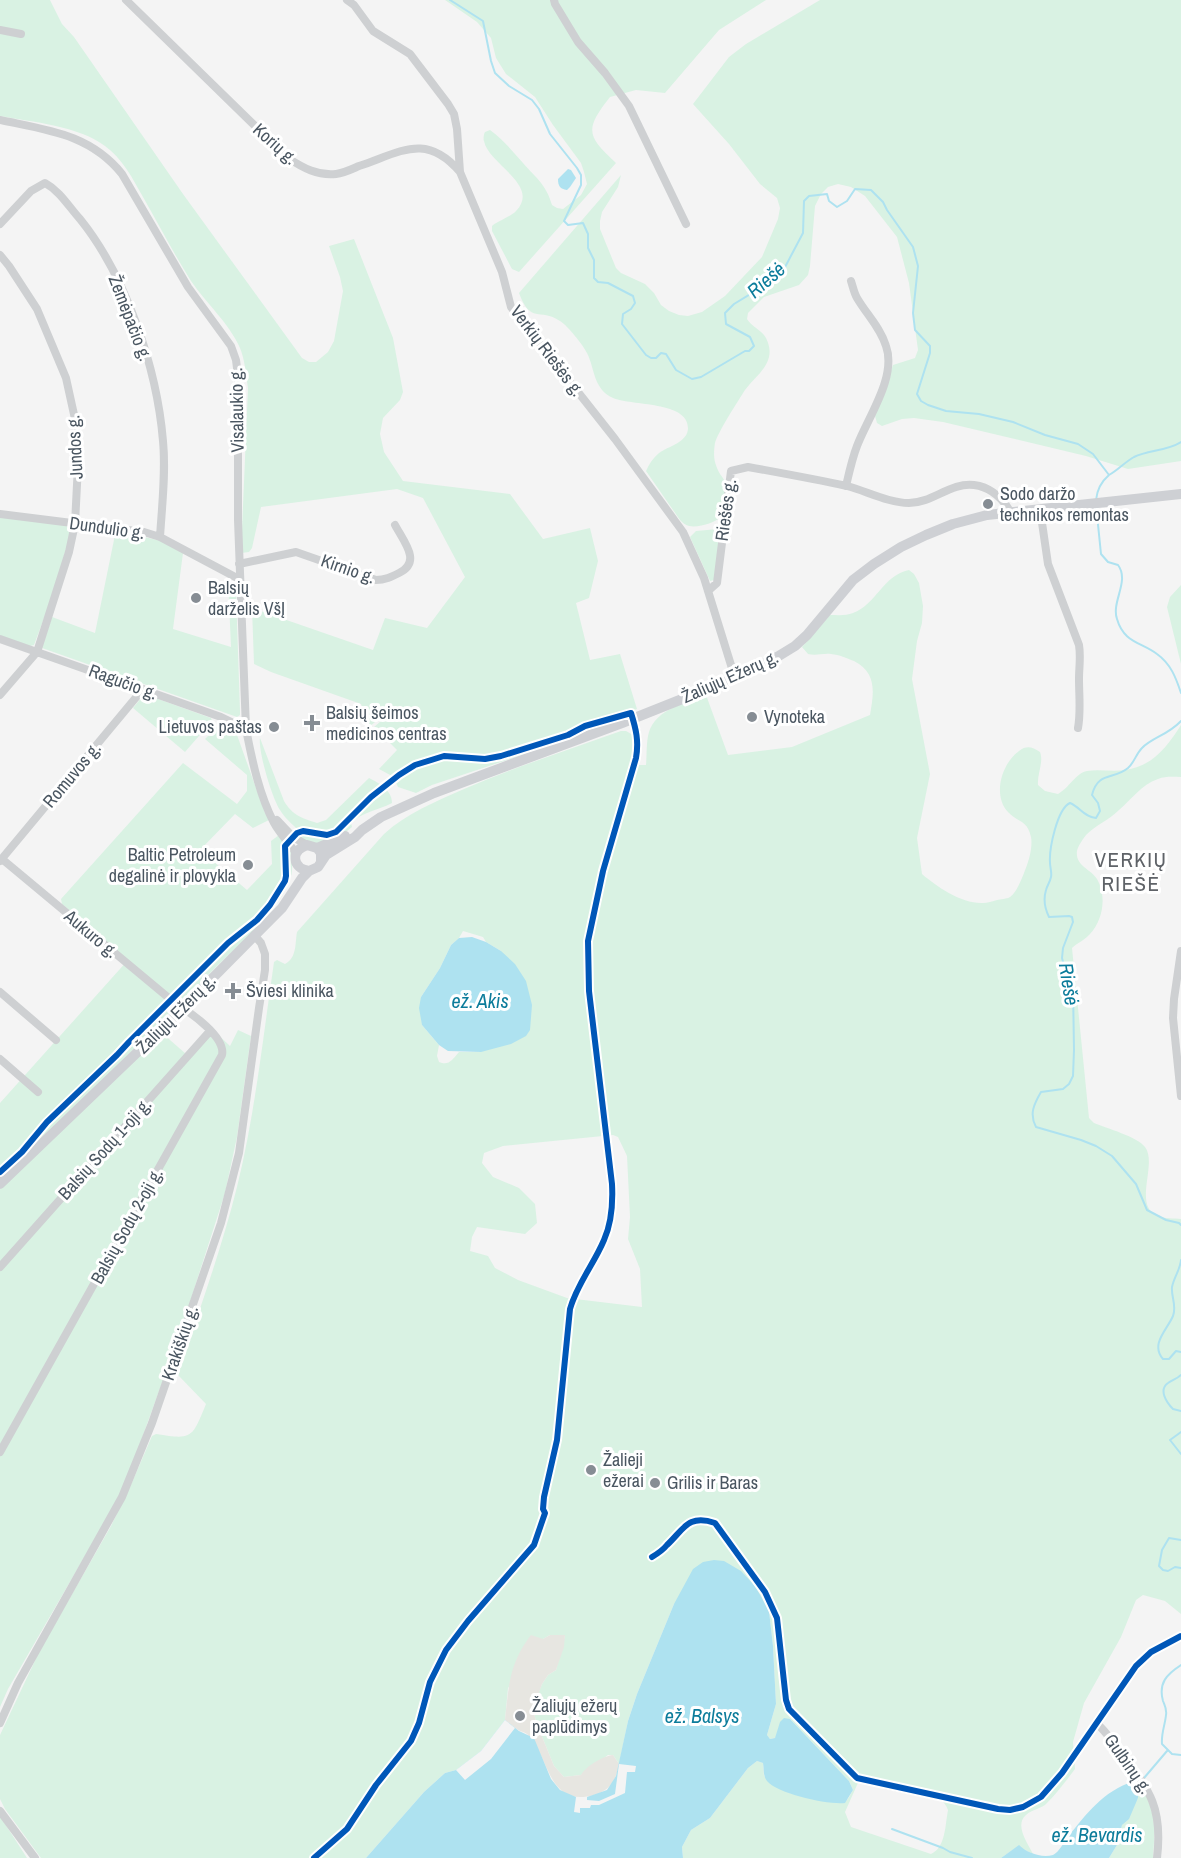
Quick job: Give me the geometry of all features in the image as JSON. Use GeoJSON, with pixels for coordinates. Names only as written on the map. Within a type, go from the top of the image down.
{"type":"FeatureCollection","features":[{"type":"Feature","properties":{"kind":"main road","name":"Žaliųjų Ežerų g."},"geometry":{"type":"LineString","coordinates":[[312,846],[362,830],[396,810],[434,794],[633,719],[735,678],[777,657],[807,636],[853,580],[874,564],[901,547],[953,524],[979,516],[1010,511],[1181,494]]}},
{"type":"Feature","properties":{"kind":"main road","name":"Žaliųjų Ežerų g."},"geometry":{"type":"LineString","coordinates":[[321,861],[362,830]]}},
{"type":"Feature","properties":{"kind":"main road"},"geometry":{"type":"LineString","coordinates":[[312,846],[321,853],[321,861],[316,869],[309,871],[298,866],[296,854],[298,849],[312,846]]}},
{"type":"Feature","properties":{"kind":"main road","name":"Žaliųjų Ežerų g."},"geometry":{"type":"LineString","coordinates":[[272,917],[298,866]]}},
{"type":"Feature","properties":{"kind":"main road","name":"Žaliųjų Ežerų g."},"geometry":{"type":"LineString","coordinates":[[0,1184],[183,1008],[285,903],[309,871]]}},
{"type":"Feature","properties":{"kind":"street","name":"Korių g."},"geometry":{"type":"LineString","coordinates":[[126,0],[288,158],[300,166],[323,174],[337,174],[401,152],[424,148],[443,155],[460,172]]}},
{"type":"Feature","properties":{"kind":"street","name":"Verkių Riešės g."},"geometry":{"type":"LineString","coordinates":[[347,0],[354,5],[373,31],[410,54],[454,114],[460,172],[502,272],[511,307],[615,439],[683,532],[708,591],[735,678]]}},
{"type":"Feature","properties":{"kind":"street"},"geometry":{"type":"LineString","coordinates":[[555,0],[555,4],[578,42],[605,73],[628,106],[686,224]]}},
{"type":"Feature","properties":{"kind":"street"},"geometry":{"type":"LineString","coordinates":[[0,30],[21,34]]}},
{"type":"Feature","properties":{"kind":"street","name":"Visalaukio g."},"geometry":{"type":"LineString","coordinates":[[0,120],[63,133],[88,144],[111,161],[122,174],[188,287],[231,346],[238,376],[239,579],[246,729],[258,781],[270,813],[276,826],[296,854]]}},
{"type":"Feature","properties":{"kind":"street","name":"Žemėpačio g."},"geometry":{"type":"LineString","coordinates":[[0,224],[31,191],[45,183],[54,188],[88,229],[114,274],[127,302],[147,358],[159,406],[164,473],[160,537]]}},
{"type":"Feature","properties":{"kind":"street","name":"Jundos g."},"geometry":{"type":"LineString","coordinates":[[0,255],[37,309],[57,354],[71,395],[78,443],[75,524],[58,588],[37,652]]}},
{"type":"Feature","properties":{"kind":"street"},"geometry":{"type":"LineString","coordinates":[[846,486],[856,448],[884,384],[888,359],[884,339],[856,297],[851,281]]}},
{"type":"Feature","properties":{"kind":"street","name":"Riešės g."},"geometry":{"type":"LineString","coordinates":[[708,591],[717,583],[731,471],[748,467],[846,486],[908,503],[927,500],[957,487],[976,485],[998,495],[1010,511]]}},
{"type":"Feature","properties":{"kind":"street"},"geometry":{"type":"LineString","coordinates":[[1040,508],[1048,564],[1079,645],[1081,657],[1078,728]]}},
{"type":"Feature","properties":{"kind":"street","name":"Dundulio g."},"geometry":{"type":"LineString","coordinates":[[0,514],[144,532],[160,537],[239,579]]}},
{"type":"Feature","properties":{"kind":"street","name":"Kirnio g."},"geometry":{"type":"LineString","coordinates":[[239,564],[296,552],[376,580],[385,580],[410,566],[410,555],[395,525]]}},
{"type":"Feature","properties":{"kind":"street","name":"Ragučio g."},"geometry":{"type":"LineString","coordinates":[[0,639],[221,717],[246,729]]}},
{"type":"Feature","properties":{"kind":"street"},"geometry":{"type":"LineString","coordinates":[[0,695],[37,652]]}},
{"type":"Feature","properties":{"kind":"street","name":"Romuvos g."},"geometry":{"type":"LineString","coordinates":[[1,860],[143,689]]}},
{"type":"Feature","properties":{"kind":"street"},"geometry":{"type":"LineString","coordinates":[[545,1513],[544,1497],[557,1440],[570,1309],[574,1294],[605,1239],[612,1210],[612,1184],[589,990],[588,941],[603,871],[636,758],[638,736],[633,719]]}},
{"type":"Feature","properties":{"kind":"street","name":"Visalaukio g."},"geometry":{"type":"LineString","coordinates":[[270,813],[293,837],[312,846]]}},
{"type":"Feature","properties":{"kind":"street","name":"Aukuro g."},"geometry":{"type":"LineString","coordinates":[[1,860],[183,1008]]}},
{"type":"Feature","properties":{"kind":"street","name":"Krakiškių g."},"geometry":{"type":"LineString","coordinates":[[0,1723],[18,1683],[122,1497],[152,1423],[221,1224],[239,1153],[265,970],[265,954],[261,942],[254,935]]}},
{"type":"Feature","properties":{"kind":"street"},"geometry":{"type":"LineString","coordinates":[[1181,951],[1173,1018],[1181,1096]]}},
{"type":"Feature","properties":{"kind":"street"},"geometry":{"type":"LineString","coordinates":[[0,992],[56,1040]]}},
{"type":"Feature","properties":{"kind":"street","name":"Balsių Sodų 2-oji g."},"geometry":{"type":"LineString","coordinates":[[0,1452],[222,1055],[222,1045],[210,1031],[183,1008]]}},
{"type":"Feature","properties":{"kind":"street","name":"Balsių Sodų 1-oji g."},"geometry":{"type":"LineString","coordinates":[[0,1267],[210,1031]]}},
{"type":"Feature","properties":{"kind":"street"},"geometry":{"type":"LineString","coordinates":[[0,1059],[38,1092]]}},
{"type":"Feature","properties":{"kind":"street","name":"Gulbinų g."},"geometry":{"type":"LineString","coordinates":[[1157,1858],[1159,1831],[1153,1799],[1126,1759],[1097,1724],[1136,1666],[1151,1652],[1180,1636]]}},
{"type":"Feature","properties":{"kind":"street"},"geometry":{"type":"LineString","coordinates":[[885,1785],[998,1809],[1010,1810],[1023,1807],[1041,1797],[1062,1773],[1097,1724]]}},
{"type":"Feature","properties":{"kind":"street"},"geometry":{"type":"LineString","coordinates":[[0,1811],[35,1858]]}},
{"type":"Feature","properties":{"kind":"green space"},"geometry":{"type":"Polygon","coordinates":[[[0,0],[50,0],[62,24],[74,37],[183,194],[302,358],[309,362],[316,362],[328,352],[334,341],[343,291],[329,246],[354,239],[393,338],[403,392],[400,400],[383,418],[380,434],[384,452],[403,481],[510,494],[543,539],[590,528],[598,561],[589,598],[576,603],[590,660],[620,654],[637,709],[591,723],[564,741],[432,785],[416,793],[398,787],[397,779],[415,768],[437,760],[433,756],[412,763],[392,776],[379,769],[397,750],[374,727],[388,715],[387,712],[369,727],[361,704],[254,664],[252,608],[373,650],[385,618],[427,628],[465,577],[423,498],[397,489],[261,507],[252,548],[249,552],[241,553],[248,388],[240,348],[230,330],[191,281],[131,176],[111,151],[94,139],[69,129],[0,116],[0,0]]]}},
{"type":"Feature","properties":{"kind":"green space"},"geometry":{"type":"Polygon","coordinates":[[[445,0],[766,0],[719,30],[665,93],[636,90],[610,97],[596,117],[592,132],[599,146],[616,163],[519,272],[512,269],[492,231],[492,226],[516,211],[522,201],[522,192],[518,183],[488,150],[484,140],[485,132],[490,130],[507,145],[540,182],[552,205],[557,208],[563,209],[581,195],[587,184],[584,172],[581,163],[535,97],[506,74],[496,58],[491,38],[477,22],[445,0]]]}},
{"type":"Feature","properties":{"kind":"green space"},"geometry":{"type":"Polygon","coordinates":[[[820,0],[1181,0],[1181,461],[1128,469],[1086,456],[943,422],[914,418],[902,419],[882,426],[877,423],[875,416],[893,365],[915,358],[918,350],[909,283],[897,237],[865,196],[851,187],[838,184],[828,187],[821,194],[815,206],[808,275],[799,285],[764,297],[748,313],[747,319],[766,338],[769,354],[768,361],[745,390],[715,443],[715,463],[725,481],[722,515],[712,523],[697,526],[688,526],[680,520],[646,471],[651,461],[659,453],[685,437],[688,428],[686,419],[669,409],[613,398],[606,394],[598,384],[587,353],[571,331],[553,317],[532,312],[523,303],[519,293],[621,175],[618,187],[602,212],[600,221],[600,229],[616,268],[621,273],[645,284],[661,305],[679,315],[688,316],[702,312],[725,296],[762,257],[778,219],[780,208],[777,198],[760,184],[729,144],[693,104],[729,57],[746,44],[820,0]]]}},
{"type":"Feature","properties":{"kind":"green space"},"geometry":{"type":"Polygon","coordinates":[[[0,516],[64,525],[68,527],[70,535],[53,594],[34,645],[30,646],[0,636],[0,516]]]}},
{"type":"Feature","properties":{"kind":"green space"},"geometry":{"type":"Polygon","coordinates":[[[718,529],[720,534],[714,580],[710,581],[690,537],[696,531],[718,529]]]}},
{"type":"Feature","properties":{"kind":"green space"},"geometry":{"type":"Polygon","coordinates":[[[116,530],[161,541],[183,553],[173,629],[231,647],[228,579],[236,592],[240,711],[237,717],[42,648],[52,617],[95,633],[116,530]]]}},
{"type":"Feature","properties":{"kind":"green space"},"geometry":{"type":"Polygon","coordinates":[[[909,570],[914,574],[919,583],[923,606],[912,679],[930,774],[917,838],[922,874],[950,894],[967,901],[985,903],[1009,898],[1019,886],[1030,856],[1031,837],[1025,824],[1008,812],[1003,805],[1000,788],[1008,763],[1019,751],[1030,747],[1040,752],[1038,785],[1045,791],[1058,794],[1083,772],[1125,770],[1144,764],[1165,748],[1181,725],[1181,777],[1161,778],[1147,785],[1115,814],[1086,835],[1078,847],[1078,860],[1097,879],[1103,900],[1098,922],[1088,936],[1072,948],[1089,1118],[1094,1123],[1136,1140],[1145,1147],[1149,1164],[1146,1194],[1151,1211],[1160,1217],[1181,1219],[1181,1614],[1165,1601],[1143,1595],[1136,1600],[1121,1637],[1084,1703],[1073,1742],[1075,1769],[1047,1803],[1028,1813],[1023,1819],[1021,1824],[1023,1834],[1033,1854],[1025,1850],[1014,1849],[1001,1858],[683,1858],[682,1847],[691,1830],[710,1818],[748,1768],[757,1761],[763,1763],[764,1776],[789,1793],[840,1803],[847,1800],[853,1790],[849,1781],[790,1719],[775,1738],[770,1739],[767,1735],[776,1704],[769,1611],[674,1604],[637,1694],[628,1721],[619,1764],[613,1755],[608,1755],[581,1775],[564,1777],[554,1766],[534,1712],[535,1701],[542,1684],[548,1675],[556,1670],[565,1636],[550,1635],[543,1639],[508,1688],[505,1720],[481,1751],[456,1770],[445,1773],[424,1792],[366,1858],[41,1858],[0,1799],[0,1735],[40,1650],[111,1526],[152,1436],[156,1434],[177,1437],[190,1434],[206,1404],[178,1375],[217,1258],[237,1187],[254,1104],[274,962],[277,960],[285,964],[292,958],[297,932],[384,834],[422,808],[483,781],[621,731],[633,735],[636,748],[631,765],[646,765],[649,732],[658,718],[673,708],[706,695],[728,755],[792,747],[870,715],[873,691],[867,671],[854,661],[837,655],[808,654],[802,647],[830,615],[847,615],[861,609],[900,573],[909,570]],[[463,931],[451,945],[440,968],[421,997],[422,1025],[439,1045],[437,1056],[439,1062],[442,1063],[450,1062],[459,1052],[481,1052],[501,951],[486,942],[483,937],[463,931]],[[613,1135],[503,1146],[484,1153],[482,1163],[493,1177],[519,1188],[535,1204],[537,1223],[525,1234],[477,1227],[472,1237],[470,1251],[488,1256],[495,1268],[518,1280],[567,1298],[642,1307],[640,1269],[628,1239],[630,1217],[627,1156],[618,1137],[613,1135]],[[861,1776],[845,1812],[851,1827],[931,1854],[936,1851],[942,1841],[948,1810],[944,1802],[925,1791],[899,1783],[861,1776]]]}},
{"type":"Feature","properties":{"kind":"green space"},"geometry":{"type":"Polygon","coordinates":[[[1181,585],[1181,664],[1167,607],[1170,597],[1181,585]]]}},
{"type":"Feature","properties":{"kind":"green space"},"geometry":{"type":"Polygon","coordinates":[[[147,695],[211,718],[212,721],[185,752],[133,708],[142,697],[147,695]]]}},
{"type":"Feature","properties":{"kind":"green space"},"geometry":{"type":"Polygon","coordinates":[[[221,723],[229,726],[237,735],[269,820],[253,828],[235,814],[200,850],[247,890],[272,864],[271,841],[279,835],[288,845],[291,855],[292,874],[286,889],[279,901],[248,936],[0,1177],[0,1103],[128,960],[62,904],[61,899],[183,763],[237,804],[247,791],[247,775],[205,739],[221,723]]]}},
{"type":"Feature","properties":{"kind":"green space"},"geometry":{"type":"Polygon","coordinates":[[[260,738],[284,801],[294,813],[302,818],[317,823],[326,820],[369,778],[390,794],[392,803],[360,816],[351,823],[352,827],[326,843],[304,841],[296,837],[296,828],[282,813],[273,796],[263,763],[260,738]]]}},
{"type":"Feature","properties":{"kind":"green space"},"geometry":{"type":"Polygon","coordinates":[[[211,1028],[230,1046],[238,1030],[251,1036],[237,1137],[225,1193],[180,1333],[129,1474],[115,1504],[8,1689],[0,1707],[0,1189],[162,1033],[186,1054],[211,1028]]]}},
{"type":"Feature","properties":{"kind":"green space"},"geometry":{"type":"Polygon","coordinates":[[[1138,1790],[1144,1790],[1153,1816],[1153,1858],[1109,1858],[1117,1845],[1122,1825],[1138,1798],[1138,1790]]]}},
{"type":"Feature","properties":{"kind":"green space"},"geometry":{"type":"Polygon","coordinates":[[[0,1816],[27,1858],[0,1858],[0,1816]]]}},
{"type":"Feature","properties":{"kind":"sand","name":"Žaliųjų ežerų paplūdimys"},"geometry":{"type":"Polygon","coordinates":[[[531,1635],[543,1639],[550,1635],[565,1635],[564,1647],[556,1670],[548,1675],[542,1684],[534,1712],[554,1766],[564,1777],[581,1775],[595,1762],[613,1755],[619,1764],[616,1775],[612,1784],[600,1793],[579,1797],[567,1794],[559,1788],[528,1735],[505,1720],[514,1665],[531,1635]]]}},
{"type":"Feature","properties":{"kind":"water"},"geometry":{"type":"Polygon","coordinates":[[[568,169],[576,178],[567,190],[560,187],[558,179],[568,169]]]}},
{"type":"Feature","properties":{"kind":"water","name":"ež. Akis"},"geometry":{"type":"Polygon","coordinates":[[[472,937],[501,951],[515,964],[526,981],[532,1005],[530,1030],[526,1036],[511,1044],[481,1052],[448,1051],[439,1045],[422,1025],[419,1008],[421,997],[440,968],[451,945],[459,938],[472,937]]]}},
{"type":"Feature","properties":{"kind":"water","name":"ež. Balsys"},"geometry":{"type":"Polygon","coordinates":[[[724,1561],[741,1571],[755,1586],[769,1611],[776,1704],[767,1735],[770,1739],[775,1738],[780,1722],[784,1718],[790,1719],[849,1781],[853,1790],[845,1803],[816,1800],[781,1790],[767,1781],[763,1763],[757,1761],[748,1768],[710,1818],[691,1830],[682,1847],[683,1858],[366,1858],[424,1792],[445,1773],[456,1770],[481,1751],[505,1720],[519,1731],[534,1738],[551,1779],[560,1790],[576,1797],[587,1797],[607,1790],[616,1776],[628,1721],[637,1694],[674,1604],[693,1569],[703,1562],[724,1561]]]}},
{"type":"Feature","properties":{"kind":"water","name":"ež. Bevardis"},"geometry":{"type":"Polygon","coordinates":[[[1132,1782],[1138,1790],[1138,1798],[1129,1819],[1122,1825],[1117,1845],[1109,1858],[1001,1858],[1019,1845],[1034,1854],[1053,1855],[1096,1804],[1113,1791],[1132,1782]]]}},
{"type":"Feature","properties":{"kind":"pier"},"geometry":{"type":"Polygon","coordinates":[[[505,1720],[515,1728],[491,1759],[465,1780],[456,1770],[481,1751],[505,1720]]]}},
{"type":"Feature","properties":{"kind":"pier"},"geometry":{"type":"Polygon","coordinates":[[[619,1764],[636,1766],[635,1772],[627,1772],[625,1793],[599,1805],[591,1805],[590,1808],[580,1808],[580,1813],[574,1812],[576,1797],[587,1797],[587,1800],[599,1801],[615,1794],[619,1764]]]}},
{"type":"Feature","properties":{"kind":"waterway","name":"Riešė"},"geometry":{"type":"LineString","coordinates":[[450,0],[483,21],[495,73],[509,86],[532,100],[539,109],[550,134],[581,175],[581,185],[564,221],[568,225],[583,223],[588,234],[588,248],[594,260],[594,278],[598,282],[608,283],[633,296],[635,303],[623,314],[622,324],[646,355],[656,358],[661,353],[666,354],[676,370],[692,379],[701,377],[745,351],[749,351],[754,346],[750,337],[726,324],[725,313],[734,304],[775,279],[784,269],[803,233],[804,201],[809,196],[827,194],[829,201],[837,207],[847,201],[855,189],[871,190],[883,202],[913,247],[918,266],[913,313],[915,330],[930,346],[930,353],[917,394],[921,401],[946,411],[979,414],[1013,422],[1045,435],[1078,444],[1093,454],[1109,475],[1100,486],[1096,500]]}},
{"type":"Feature","properties":{"kind":"waterway"},"geometry":{"type":"LineString","coordinates":[[1109,475],[1134,457],[1181,442]]}},
{"type":"Feature","properties":{"kind":"waterway","name":"Riešė"},"geometry":{"type":"LineString","coordinates":[[1096,505],[1101,554],[1108,562],[1118,565],[1121,571],[1122,578],[1116,606],[1120,627],[1134,641],[1151,650],[1166,662],[1181,693]]}},
{"type":"Feature","properties":{"kind":"waterway","name":"Riešė"},"geometry":{"type":"LineString","coordinates":[[1181,721],[1142,748],[1132,764],[1123,772],[1098,782],[1092,795],[1100,811],[1096,818],[1088,816],[1070,803],[1061,813],[1051,849],[1051,877],[1045,901],[1049,917],[1069,916],[1072,917],[1073,922],[1063,948],[1062,958],[1073,988],[1073,1076],[1063,1089],[1041,1092],[1034,1105],[1033,1113],[1036,1127],[1081,1140],[1112,1156],[1136,1184],[1147,1210],[1181,1225]]}},
{"type":"Feature","properties":{"kind":"waterway","name":"Riešė"},"geometry":{"type":"LineString","coordinates":[[1181,1260],[1172,1287],[1174,1312],[1158,1348],[1163,1359],[1169,1359],[1176,1351],[1181,1352]]}},
{"type":"Feature","properties":{"kind":"waterway","name":"Riešė"},"geometry":{"type":"LineString","coordinates":[[1181,1375],[1168,1383],[1164,1389],[1166,1400],[1173,1409],[1181,1411]]}},
{"type":"Feature","properties":{"kind":"waterway","name":"Riešė"},"geometry":{"type":"LineString","coordinates":[[1181,1432],[1170,1440],[1181,1454]]}},
{"type":"Feature","properties":{"kind":"waterway","name":"Riešė"},"geometry":{"type":"LineString","coordinates":[[1181,1540],[1169,1538],[1162,1550],[1159,1566],[1168,1571],[1175,1567],[1181,1568]]}},
{"type":"Feature","properties":{"kind":"waterway","name":"Riešė"},"geometry":{"type":"LineString","coordinates":[[1181,1665],[1168,1676],[1162,1689],[1166,1708],[1162,1744],[1172,1754],[1181,1755]]}},
{"type":"Feature","properties":{"kind":"waterway"},"geometry":{"type":"LineString","coordinates":[[1144,1778],[1167,1751]]}},
{"type":"Feature","properties":{"kind":"waterway"},"geometry":{"type":"LineString","coordinates":[[892,1829],[950,1852],[972,1858]]}},
{"type":"Feature","properties":{"kind":"cycle path"},"geometry":{"type":"LineString","coordinates":[[0,1172],[22,1152],[47,1122],[228,943],[257,920],[270,905],[285,881],[285,846],[297,833],[303,831],[327,835],[336,832],[371,797],[415,765],[444,756],[485,759],[501,756],[568,735],[585,726],[631,713],[636,735],[636,758],[603,871],[588,941],[589,991],[612,1184],[611,1212],[604,1240],[570,1309],[557,1440],[544,1497],[545,1513],[534,1545],[446,1650],[430,1682],[419,1723],[411,1741],[376,1785],[347,1829],[314,1858]]}},
{"type":"Feature","properties":{"kind":"cycle path"},"geometry":{"type":"LineString","coordinates":[[652,1557],[664,1549],[692,1522],[698,1520],[715,1523],[765,1592],[777,1618],[789,1709],[857,1778],[998,1809],[1010,1810],[1023,1807],[1041,1797],[1062,1773],[1136,1666],[1151,1652],[1181,1636]]}},
{"type":"Feature","properties":{"kind":"place","name":"Sodo daržo technikos remontas"},"geometry":{"type":"Point","coordinates":[988,504]}},
{"type":"Feature","properties":{"kind":"place","name":"Balsių darželis VšĮ"},"geometry":{"type":"Point","coordinates":[196,598]}},
{"type":"Feature","properties":{"kind":"place","name":"Vynoteka"},"geometry":{"type":"Point","coordinates":[752,717]}},
{"type":"Feature","properties":{"kind":"place","name":"Balsių šeimos medicinos centras"},"geometry":{"type":"Point","coordinates":[312,723]}},
{"type":"Feature","properties":{"kind":"place","name":"Lietuvos paštas"},"geometry":{"type":"Point","coordinates":[274,727]}},
{"type":"Feature","properties":{"kind":"place","name":"Baltic Petroleum degalinė ir plovykla"},"geometry":{"type":"Point","coordinates":[248,865]}},
{"type":"Feature","properties":{"kind":"place","name":"Šviesi klinika"},"geometry":{"type":"Point","coordinates":[233,991]}},
{"type":"Feature","properties":{"kind":"place","name":"Žalieji ežerai"},"geometry":{"type":"Point","coordinates":[591,1470]}},
{"type":"Feature","properties":{"kind":"place","name":"Grilis ir Baras"},"geometry":{"type":"Point","coordinates":[655,1483]}},
{"type":"Feature","properties":{"kind":"place","name":"Žaliųjų ežerų paplūdimys"},"geometry":{"type":"Point","coordinates":[520,1716]}},
{"type":"Feature","properties":{"kind":"district","name":"VERKIŲ RIEŠĖ"},"geometry":{"type":"Point","coordinates":[1131,872]}}]}
